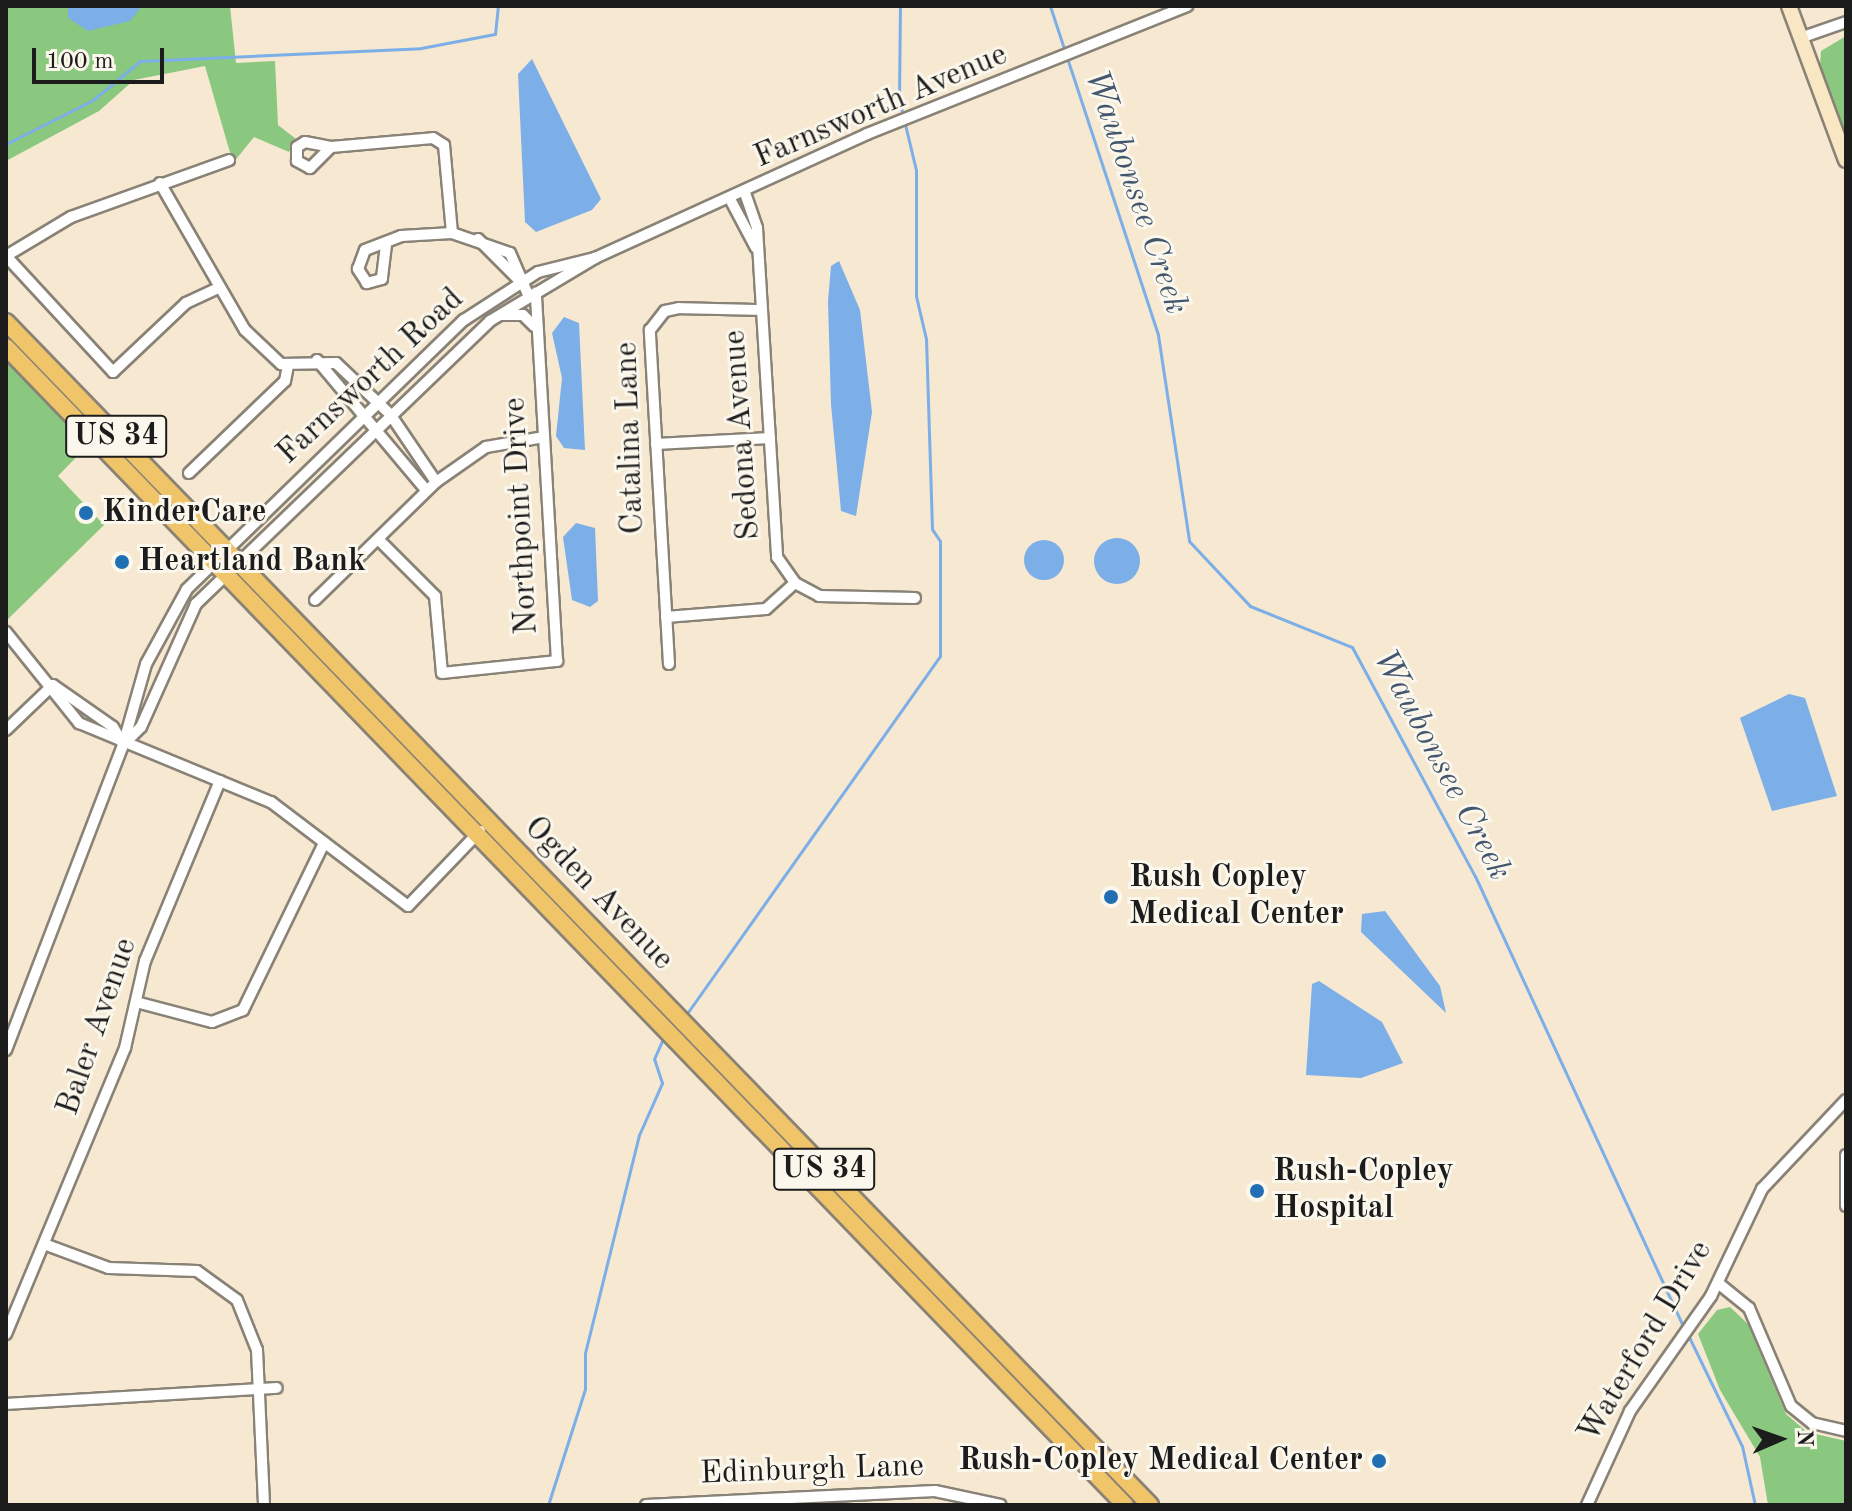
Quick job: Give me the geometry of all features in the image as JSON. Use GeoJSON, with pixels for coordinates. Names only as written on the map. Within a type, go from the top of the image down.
{"type":"FeatureCollection","features":[{"type":"Feature","properties":{"kind":"main road","name":"Ogden Avenue"},"geometry":{"type":"LineString","coordinates":[[6,322],[232,556],[483,828],[1121,1504]]}},
{"type":"Feature","properties":{"kind":"main road","name":"Ogden Avenue"},"geometry":{"type":"LineString","coordinates":[[6,347],[225,574],[483,828],[1150,1505]]}},
{"type":"Feature","properties":{"kind":"street","name":"Farnsworth Avenue"},"geometry":{"type":"LineString","coordinates":[[521,282],[595,258],[898,123],[1076,55],[1187,6]]}},
{"type":"Feature","properties":{"kind":"street"},"geometry":{"type":"LineString","coordinates":[[1789,6],[1846,160]]}},
{"type":"Feature","properties":{"kind":"street"},"geometry":{"type":"LineString","coordinates":[[1803,37],[1846,22]]}},
{"type":"Feature","properties":{"kind":"street"},"geometry":{"type":"LineString","coordinates":[[331,147],[385,139],[444,145],[452,233]]}},
{"type":"Feature","properties":{"kind":"street"},"geometry":{"type":"LineString","coordinates":[[218,288],[186,303],[113,372],[6,256],[71,217],[229,160]]}},
{"type":"Feature","properties":{"kind":"street"},"geometry":{"type":"LineString","coordinates":[[160,183],[245,330],[288,365],[317,360],[336,363],[390,414],[436,482]]}},
{"type":"Feature","properties":{"kind":"street","name":"Sedona Avenue"},"geometry":{"type":"LineString","coordinates":[[745,193],[757,250],[770,438],[772,540],[795,583]]}},
{"type":"Feature","properties":{"kind":"street","name":"Sedona Avenue"},"geometry":{"type":"LineString","coordinates":[[730,199],[757,250]]}},
{"type":"Feature","properties":{"kind":"street"},"geometry":{"type":"LineString","coordinates":[[386,245],[401,236],[452,233],[478,239],[533,295]]}},
{"type":"Feature","properties":{"kind":"street","name":"Farnsworth Avenue"},"geometry":{"type":"LineString","coordinates":[[533,295],[595,258]]}},
{"type":"Feature","properties":{"kind":"street","name":"Farnsworth Road"},"geometry":{"type":"LineString","coordinates":[[232,556],[366,414],[464,320],[521,282]]}},
{"type":"Feature","properties":{"kind":"street","name":"Farnsworth Road"},"geometry":{"type":"LineString","coordinates":[[232,556],[498,315],[533,295]]}},
{"type":"Feature","properties":{"kind":"street","name":"Northpoint Drive"},"geometry":{"type":"LineString","coordinates":[[378,539],[435,596],[442,673],[548,667],[557,661],[538,332],[533,295]]}},
{"type":"Feature","properties":{"kind":"street","name":"Catalina Lane"},"geometry":{"type":"LineString","coordinates":[[669,664],[656,444],[655,319],[679,308],[761,310]]}},
{"type":"Feature","properties":{"kind":"street"},"geometry":{"type":"LineString","coordinates":[[498,315],[523,315],[538,332]]}},
{"type":"Feature","properties":{"kind":"street"},"geometry":{"type":"LineString","coordinates":[[317,360],[366,414],[426,490]]}},
{"type":"Feature","properties":{"kind":"street"},"geometry":{"type":"LineString","coordinates":[[189,473],[285,381],[288,365]]}},
{"type":"Feature","properties":{"kind":"street"},"geometry":{"type":"LineString","coordinates":[[315,600],[436,482],[486,447],[544,437]]}},
{"type":"Feature","properties":{"kind":"street"},"geometry":{"type":"LineString","coordinates":[[656,444],[770,438]]}},
{"type":"Feature","properties":{"kind":"street"},"geometry":{"type":"LineString","coordinates":[[6,1050],[123,745],[161,628],[213,561],[232,556]]}},
{"type":"Feature","properties":{"kind":"street"},"geometry":{"type":"LineString","coordinates":[[123,745],[141,727],[186,618],[225,574],[232,556]]}},
{"type":"Feature","properties":{"kind":"street"},"geometry":{"type":"LineString","coordinates":[[666,617],[766,609],[795,583],[838,601],[915,598]]}},
{"type":"Feature","properties":{"kind":"street"},"geometry":{"type":"LineString","coordinates":[[6,632],[53,685],[79,723],[123,745],[271,802],[408,906],[483,828]]}},
{"type":"Feature","properties":{"kind":"street"},"geometry":{"type":"LineString","coordinates":[[53,685],[113,727],[123,745]]}},
{"type":"Feature","properties":{"kind":"street"},"geometry":{"type":"LineString","coordinates":[[6,730],[53,685]]}},
{"type":"Feature","properties":{"kind":"street","name":"Baler Avenue"},"geometry":{"type":"LineString","coordinates":[[6,1334],[125,1048],[145,961],[220,781]]}},
{"type":"Feature","properties":{"kind":"street"},"geometry":{"type":"LineString","coordinates":[[136,1002],[212,1022],[243,1010],[324,843]]}},
{"type":"Feature","properties":{"kind":"street","name":"Waterford Drive"},"geometry":{"type":"LineString","coordinates":[[1587,1505],[1630,1411],[1718,1283],[1762,1189],[1846,1100]]}},
{"type":"Feature","properties":{"kind":"street"},"geometry":{"type":"LineString","coordinates":[[1846,1155],[1846,1206]]}},
{"type":"Feature","properties":{"kind":"street"},"geometry":{"type":"LineString","coordinates":[[44,1244],[109,1268],[181,1268],[213,1280],[248,1315],[261,1390],[264,1505]]}},
{"type":"Feature","properties":{"kind":"street"},"geometry":{"type":"LineString","coordinates":[[1718,1283],[1749,1308],[1791,1406],[1812,1423],[1846,1431]]}},
{"type":"Feature","properties":{"kind":"street"},"geometry":{"type":"LineString","coordinates":[[6,1404],[277,1388]]}},
{"type":"Feature","properties":{"kind":"street"},"geometry":{"type":"LineString","coordinates":[[1121,1504],[1134,1488]]}},
{"type":"Feature","properties":{"kind":"street","name":"Edinburgh Lane"},"geometry":{"type":"LineString","coordinates":[[646,1505],[759,1502],[935,1491],[1001,1505]]}},
{"type":"Feature","properties":{"kind":"green space"},"geometry":{"type":"Polygon","coordinates":[[[6,6],[230,6],[236,63],[275,61],[278,125],[296,139],[289,152],[254,137],[233,163],[205,66],[134,80],[99,111],[6,161],[6,6]]]}},
{"type":"Feature","properties":{"kind":"green space"},"geometry":{"type":"Polygon","coordinates":[[[1846,36],[1846,136],[1820,67],[1821,51],[1846,36]]]}},
{"type":"Feature","properties":{"kind":"green space"},"geometry":{"type":"Polygon","coordinates":[[[6,355],[90,443],[58,476],[104,525],[6,621],[6,355]]]}},
{"type":"Feature","properties":{"kind":"green space"},"geometry":{"type":"Polygon","coordinates":[[[544,893],[606,951],[901,1258],[837,1198],[544,893]]]}},
{"type":"Feature","properties":{"kind":"green space"},"geometry":{"type":"Polygon","coordinates":[[[1730,1307],[1748,1324],[1786,1414],[1807,1432],[1846,1441],[1846,1505],[1768,1505],[1760,1457],[1720,1390],[1698,1334],[1717,1310],[1730,1307]]]}},
{"type":"Feature","properties":{"kind":"water"},"geometry":{"type":"Polygon","coordinates":[[[68,6],[142,6],[130,21],[88,31],[68,18],[68,6]]]}},
{"type":"Feature","properties":{"kind":"water"},"geometry":{"type":"Polygon","coordinates":[[[532,59],[601,199],[592,210],[536,232],[525,222],[518,74],[532,59]]]}},
{"type":"Feature","properties":{"kind":"water"},"geometry":{"type":"Polygon","coordinates":[[[839,261],[860,310],[872,412],[856,516],[841,511],[831,404],[828,301],[831,266],[839,261]]]}},
{"type":"Feature","properties":{"kind":"water"},"geometry":{"type":"Polygon","coordinates":[[[564,317],[579,323],[585,450],[564,448],[556,436],[562,378],[552,333],[564,317]]]}},
{"type":"Feature","properties":{"kind":"water"},"geometry":{"type":"Polygon","coordinates":[[[576,523],[595,528],[598,601],[590,607],[572,600],[563,537],[576,523]]]}},
{"type":"Feature","properties":{"kind":"water"},"geometry":{"type":"Polygon","coordinates":[[[1117,538],[1133,545],[1140,561],[1133,577],[1117,584],[1101,577],[1094,561],[1101,545],[1117,538]]]}},
{"type":"Feature","properties":{"kind":"water"},"geometry":{"type":"Polygon","coordinates":[[[1044,540],[1058,546],[1064,560],[1058,574],[1044,580],[1030,574],[1024,560],[1030,546],[1044,540]]]}},
{"type":"Feature","properties":{"kind":"water"},"geometry":{"type":"Polygon","coordinates":[[[1789,694],[1805,698],[1837,796],[1772,811],[1740,718],[1789,694]]]}},
{"type":"Feature","properties":{"kind":"water"},"geometry":{"type":"Polygon","coordinates":[[[1385,911],[1440,986],[1446,1013],[1361,932],[1362,914],[1385,911]]]}},
{"type":"Feature","properties":{"kind":"water"},"geometry":{"type":"Polygon","coordinates":[[[1319,981],[1382,1022],[1403,1063],[1361,1078],[1306,1075],[1312,984],[1319,981]]]}},
{"type":"Feature","properties":{"kind":"waterway"},"geometry":{"type":"LineString","coordinates":[[6,144],[93,100],[140,61],[421,48],[495,34],[498,6]]}},
{"type":"Feature","properties":{"kind":"waterway"},"geometry":{"type":"LineString","coordinates":[[688,1012],[940,656],[940,541],[932,529],[926,339],[916,296],[916,170],[899,99],[900,6]]}},
{"type":"Feature","properties":{"kind":"waterway","name":"Waubonsee Creek"},"geometry":{"type":"LineString","coordinates":[[1050,6],[1158,335],[1189,541],[1250,606],[1352,647],[1475,876],[1684,1329]]}},
{"type":"Feature","properties":{"kind":"waterway"},"geometry":{"type":"LineString","coordinates":[[548,1505],[585,1389],[585,1353],[639,1135],[662,1083],[654,1059],[662,1041]]}},
{"type":"Feature","properties":{"kind":"waterway","name":"Waubonsee Creek"},"geometry":{"type":"LineString","coordinates":[[1688,1335],[1742,1446],[1755,1505]]}},
{"type":"Feature","properties":{"kind":"place","name":"KinderCare"},"geometry":{"type":"Point","coordinates":[86,513]}},
{"type":"Feature","properties":{"kind":"place","name":"Heartland Bank"},"geometry":{"type":"Point","coordinates":[122,562]}},
{"type":"Feature","properties":{"kind":"place","name":"Rush Copley Medical Center"},"geometry":{"type":"Point","coordinates":[1111,897]}},
{"type":"Feature","properties":{"kind":"place","name":"Rush-Copley Hospital"},"geometry":{"type":"Point","coordinates":[1257,1191]}},
{"type":"Feature","properties":{"kind":"place","name":"Rush-Copley Medical Center"},"geometry":{"type":"Point","coordinates":[1379,1461]}}]}
